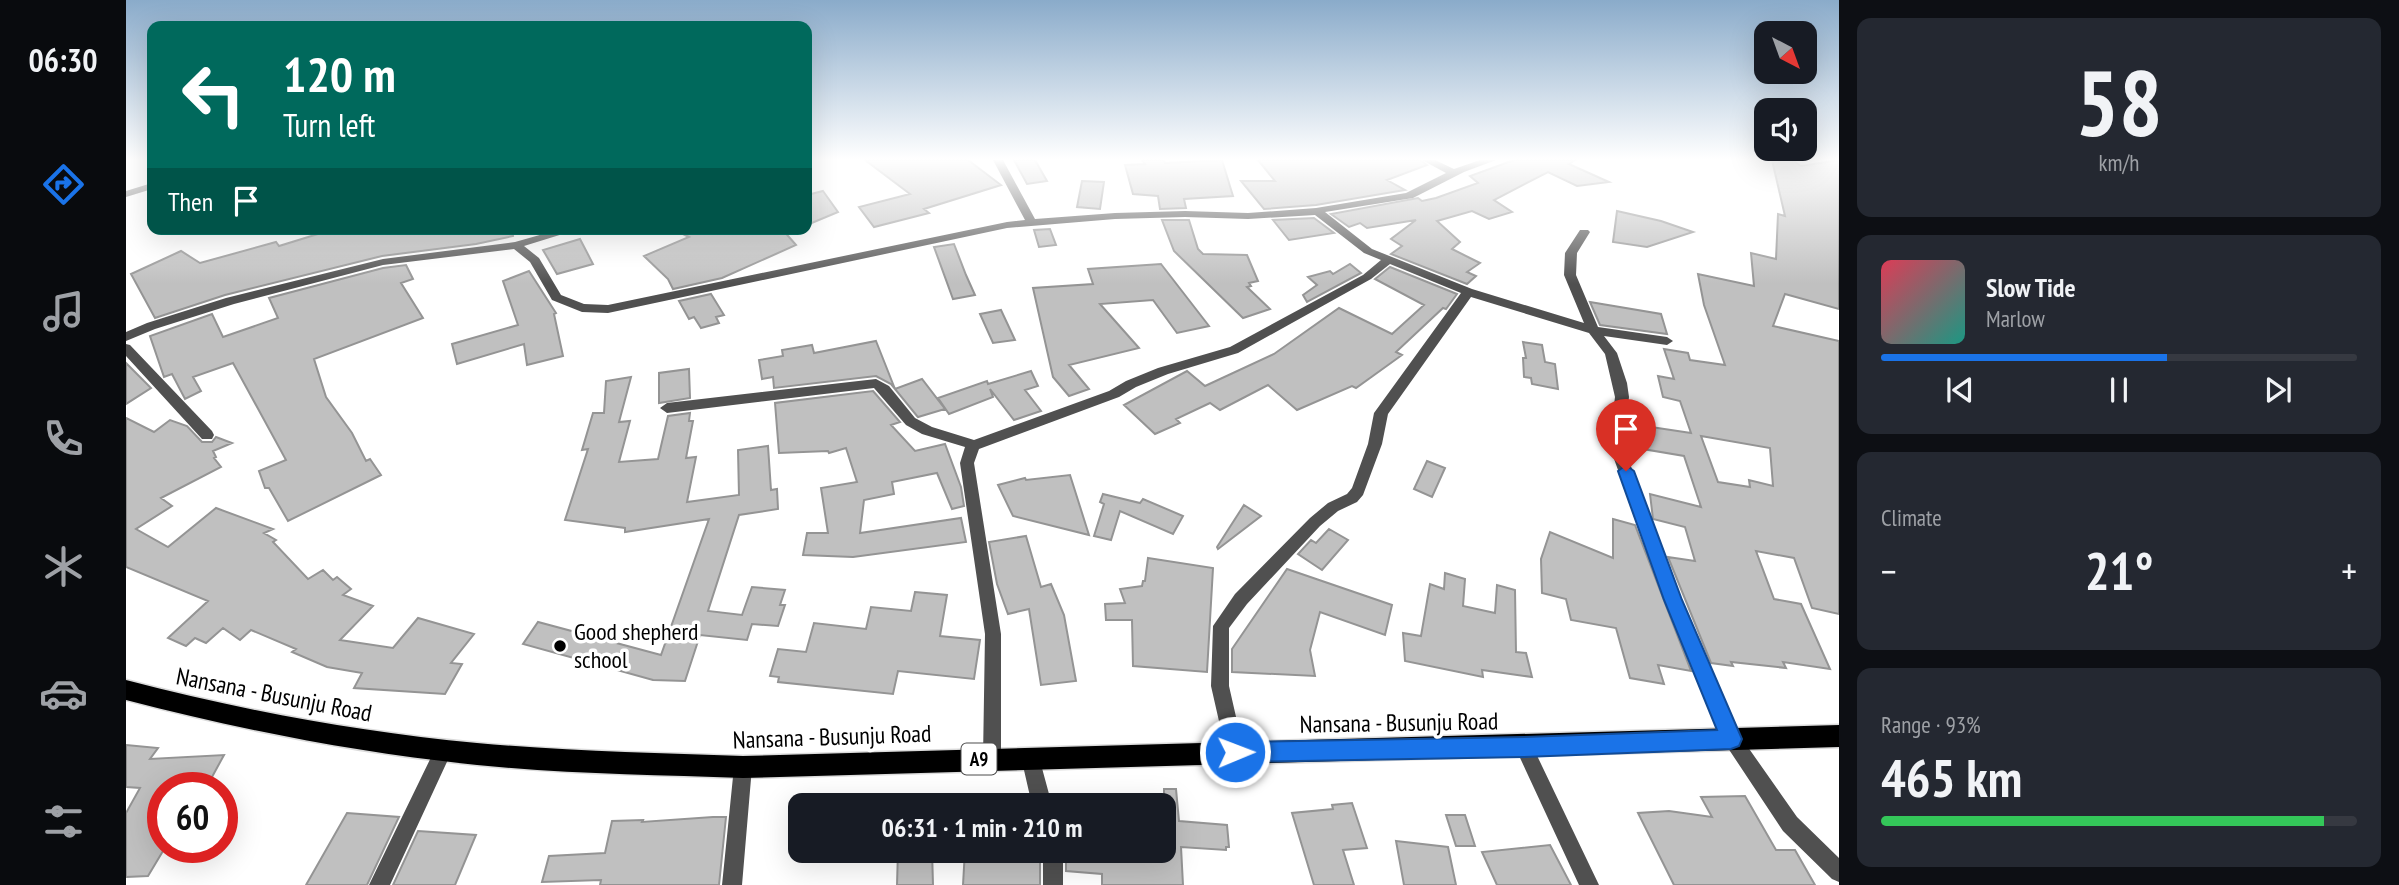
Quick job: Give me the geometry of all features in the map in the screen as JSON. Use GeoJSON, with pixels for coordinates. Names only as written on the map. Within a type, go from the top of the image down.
{"type":"FeatureCollection","features":[{"type":"Feature","properties":{"kind":"main road","name":"Nansana - Busunju Road"},"geometry":{"type":"LineString","coordinates":[[126,690],[223,715],[358,740],[443,751],[602,762],[743,766],[1524,747],[1839,736]]}},
{"type":"Feature","properties":{"kind":"street"},"geometry":{"type":"LineString","coordinates":[[1020,201],[1031,222]]}},
{"type":"Feature","properties":{"kind":"street"},"geometry":{"type":"LineString","coordinates":[[516,245],[535,260],[556,298],[582,308],[608,309],[936,239],[1031,222],[1185,214],[1248,216],[1319,211],[1377,201]]}},
{"type":"Feature","properties":{"kind":"street"},"geometry":{"type":"LineString","coordinates":[[1319,211],[1359,245],[1468,292],[1593,330],[1667,341]]}},
{"type":"Feature","properties":{"kind":"street"},"geometry":{"type":"LineString","coordinates":[[1584,232],[1571,253],[1570,275],[1593,330],[1611,352],[1622,397],[1616,424],[1616,445],[1673,600],[1731,739],[1790,824],[1839,872]]}},
{"type":"Feature","properties":{"kind":"street"},"geometry":{"type":"LineString","coordinates":[[126,337],[151,326],[230,302],[383,262],[516,245],[552,235]]}},
{"type":"Feature","properties":{"kind":"street"},"geometry":{"type":"LineString","coordinates":[[992,758],[993,634],[967,463],[974,445],[1091,403],[1163,371],[1234,350],[1367,277],[1389,259]]}},
{"type":"Feature","properties":{"kind":"street"},"geometry":{"type":"LineString","coordinates":[[1235,752],[1220,686],[1222,626],[1241,600],[1315,522],[1333,507],[1352,498],[1375,444],[1381,413],[1468,292]]}},
{"type":"Feature","properties":{"kind":"street"},"geometry":{"type":"LineString","coordinates":[[126,348],[207,435]]}},
{"type":"Feature","properties":{"kind":"street"},"geometry":{"type":"LineString","coordinates":[[667,408],[876,383],[884,387],[905,418],[916,425],[974,445]]}},
{"type":"Feature","properties":{"kind":"street"},"geometry":{"type":"LineString","coordinates":[[1524,747],[1589,885]]}},
{"type":"Feature","properties":{"kind":"street"},"geometry":{"type":"LineString","coordinates":[[379,885],[443,751]]}},
{"type":"Feature","properties":{"kind":"street"},"geometry":{"type":"LineString","coordinates":[[1030,757],[1039,793]]}},
{"type":"Feature","properties":{"kind":"street"},"geometry":{"type":"LineString","coordinates":[[732,885],[743,766]]}},
{"type":"Feature","properties":{"kind":"street"},"geometry":{"type":"LineString","coordinates":[[1052,885],[1055,863]]}},
{"type":"Feature","properties":{"kind":"building"},"geometry":{"type":"Polygon","coordinates":[[[812,201],[830,201],[838,212],[812,223],[812,201]]]}},
{"type":"Feature","properties":{"kind":"building"},"geometry":{"type":"Polygon","coordinates":[[[881,201],[949,201],[924,209],[929,213],[874,227],[859,207],[881,201]]]}},
{"type":"Feature","properties":{"kind":"building"},"geometry":{"type":"Polygon","coordinates":[[[1078,201],[1101,201],[1100,209],[1077,207],[1078,201]]]}},
{"type":"Feature","properties":{"kind":"building"},"geometry":{"type":"Polygon","coordinates":[[[1159,201],[1185,201],[1186,208],[1160,209],[1159,201]]]}},
{"type":"Feature","properties":{"kind":"building"},"geometry":{"type":"Polygon","coordinates":[[[1258,201],[1338,201],[1316,205],[1264,209],[1258,201]]]}},
{"type":"Feature","properties":{"kind":"building"},"geometry":{"type":"Polygon","coordinates":[[[1400,201],[1496,201],[1512,212],[1489,219],[1472,211],[1437,221],[1460,242],[1452,249],[1480,263],[1467,272],[1476,276],[1467,284],[1391,254],[1402,246],[1391,239],[1416,220],[1367,228],[1360,223],[1349,227],[1331,214],[1400,201]]]}},
{"type":"Feature","properties":{"kind":"building"},"geometry":{"type":"Polygon","coordinates":[[[1782,201],[1839,201],[1839,309],[1785,294],[1773,326],[1839,341],[1839,614],[1812,608],[1794,558],[1756,551],[1774,599],[1801,604],[1830,669],[1783,662],[1786,668],[1731,662],[1733,666],[1711,663],[1668,557],[1695,561],[1685,527],[1653,519],[1650,494],[1701,507],[1684,456],[1643,449],[1641,442],[1637,442],[1631,424],[1691,433],[1680,401],[1663,397],[1658,376],[1674,379],[1664,349],[1688,353],[1690,360],[1725,365],[1704,305],[1698,274],[1754,286],[1751,253],[1776,259],[1778,214],[1785,216],[1782,201]],[[1701,436],[1718,482],[1750,487],[1749,480],[1773,486],[1770,448],[1701,436]]]}},
{"type":"Feature","properties":{"kind":"building"},"geometry":{"type":"Polygon","coordinates":[[[1617,211],[1693,232],[1647,247],[1613,242],[1617,211]]]}},
{"type":"Feature","properties":{"kind":"building"},"geometry":{"type":"Polygon","coordinates":[[[1314,218],[1334,233],[1289,240],[1273,220],[1314,218]]]}},
{"type":"Feature","properties":{"kind":"building"},"geometry":{"type":"Polygon","coordinates":[[[1162,220],[1189,220],[1198,249],[1203,254],[1247,255],[1258,281],[1249,283],[1251,286],[1247,287],[1270,309],[1243,318],[1174,251],[1162,220]]]}},
{"type":"Feature","properties":{"kind":"building"},"geometry":{"type":"Polygon","coordinates":[[[1050,229],[1056,245],[1039,247],[1034,230],[1050,229]]]}},
{"type":"Feature","properties":{"kind":"building"},"geometry":{"type":"Polygon","coordinates":[[[315,235],[513,236],[476,244],[382,256],[225,295],[155,318],[131,274],[181,251],[200,263],[276,242],[279,246],[315,235]]]}},
{"type":"Feature","properties":{"kind":"building"},"geometry":{"type":"Polygon","coordinates":[[[685,235],[787,235],[796,245],[722,278],[673,289],[668,279],[644,256],[689,237],[685,235]]]}},
{"type":"Feature","properties":{"kind":"building"},"geometry":{"type":"Polygon","coordinates":[[[580,239],[593,264],[557,274],[543,250],[580,239]]]}},
{"type":"Feature","properties":{"kind":"building"},"geometry":{"type":"Polygon","coordinates":[[[954,244],[975,295],[953,299],[934,247],[954,244]]]}},
{"type":"Feature","properties":{"kind":"building"},"geometry":{"type":"Polygon","coordinates":[[[1161,264],[1209,326],[1177,333],[1153,300],[1100,304],[1139,348],[1069,365],[1089,389],[1069,396],[1053,377],[1033,288],[1093,284],[1088,269],[1161,264]]]}},
{"type":"Feature","properties":{"kind":"building"},"geometry":{"type":"Polygon","coordinates":[[[1350,264],[1361,273],[1307,302],[1303,295],[1317,285],[1308,277],[1330,271],[1333,274],[1350,264]]]}},
{"type":"Feature","properties":{"kind":"building"},"geometry":{"type":"Polygon","coordinates":[[[406,265],[413,279],[401,283],[423,318],[314,359],[326,397],[352,433],[366,461],[370,459],[381,475],[288,521],[269,488],[265,488],[259,471],[286,460],[233,363],[193,377],[201,391],[185,399],[172,374],[164,377],[150,336],[212,314],[223,337],[278,318],[269,298],[383,268],[406,265]]]}},
{"type":"Feature","properties":{"kind":"building"},"geometry":{"type":"Polygon","coordinates":[[[1390,267],[1457,294],[1446,309],[1443,308],[1396,352],[1402,355],[1356,388],[1352,386],[1297,410],[1268,385],[1220,410],[1210,403],[1176,419],[1180,423],[1155,434],[1124,405],[1187,371],[1205,386],[1274,354],[1339,308],[1392,334],[1424,305],[1375,279],[1390,267]]]}},
{"type":"Feature","properties":{"kind":"building"},"geometry":{"type":"Polygon","coordinates":[[[529,271],[556,313],[554,314],[563,356],[527,365],[524,344],[457,364],[452,344],[518,325],[503,281],[529,271]]]}},
{"type":"Feature","properties":{"kind":"building"},"geometry":{"type":"Polygon","coordinates":[[[711,294],[724,315],[716,317],[719,323],[701,328],[694,317],[689,319],[679,301],[711,294]]]}},
{"type":"Feature","properties":{"kind":"building"},"geometry":{"type":"Polygon","coordinates":[[[1590,302],[1661,314],[1667,334],[1600,325],[1590,302]]]}},
{"type":"Feature","properties":{"kind":"building"},"geometry":{"type":"Polygon","coordinates":[[[1001,310],[1015,340],[993,343],[980,314],[1001,310]]]}},
{"type":"Feature","properties":{"kind":"building"},"geometry":{"type":"Polygon","coordinates":[[[876,341],[895,389],[876,376],[774,388],[773,377],[762,379],[759,360],[783,356],[782,350],[812,345],[814,353],[876,341]]]}},
{"type":"Feature","properties":{"kind":"building"},"geometry":{"type":"Polygon","coordinates":[[[1523,342],[1542,345],[1545,362],[1555,364],[1558,389],[1532,384],[1531,378],[1524,377],[1523,358],[1526,358],[1523,342]]]}},
{"type":"Feature","properties":{"kind":"building"},"geometry":{"type":"Polygon","coordinates":[[[126,363],[151,388],[126,404],[126,363]]]}},
{"type":"Feature","properties":{"kind":"building"},"geometry":{"type":"Polygon","coordinates":[[[689,369],[690,398],[659,403],[659,373],[689,369]]]}},
{"type":"Feature","properties":{"kind":"building"},"geometry":{"type":"Polygon","coordinates":[[[1031,371],[1038,386],[1025,390],[1041,411],[1014,420],[990,389],[993,397],[949,414],[938,398],[987,381],[988,384],[1031,371]]]}},
{"type":"Feature","properties":{"kind":"building"},"geometry":{"type":"Polygon","coordinates":[[[631,377],[619,422],[630,421],[619,462],[658,459],[668,416],[690,413],[689,421],[693,421],[686,458],[696,457],[687,502],[739,495],[738,450],[768,446],[771,490],[777,489],[778,509],[739,515],[708,611],[742,615],[752,587],[785,590],[780,605],[785,605],[778,626],[752,624],[747,640],[700,635],[685,681],[653,680],[523,644],[538,622],[661,655],[709,519],[625,532],[625,528],[565,520],[588,449],[582,450],[593,413],[604,413],[606,381],[631,377]]]}},
{"type":"Feature","properties":{"kind":"building"},"geometry":{"type":"Polygon","coordinates":[[[922,379],[945,409],[918,417],[895,389],[922,379]]]}},
{"type":"Feature","properties":{"kind":"building"},"geometry":{"type":"Polygon","coordinates":[[[873,391],[900,422],[891,425],[915,451],[945,444],[961,487],[964,506],[952,509],[937,473],[892,482],[894,494],[864,500],[860,533],[961,518],[966,542],[853,557],[803,555],[807,533],[828,533],[821,488],[857,482],[846,448],[829,453],[779,453],[775,403],[873,391]]]}},
{"type":"Feature","properties":{"kind":"building"},"geometry":{"type":"Polygon","coordinates":[[[126,418],[154,432],[170,420],[187,426],[202,442],[212,442],[216,437],[232,443],[213,451],[216,457],[214,458],[221,467],[161,498],[172,506],[136,529],[168,547],[216,508],[273,529],[264,533],[276,540],[273,542],[308,579],[323,570],[333,580],[337,577],[351,589],[343,595],[373,606],[340,640],[393,648],[418,618],[474,634],[451,663],[462,664],[445,694],[354,688],[362,673],[327,667],[292,652],[296,649],[251,630],[240,640],[223,628],[206,643],[195,638],[186,646],[168,638],[208,601],[126,567],[126,418]]]}},
{"type":"Feature","properties":{"kind":"building"},"geometry":{"type":"Polygon","coordinates":[[[1427,461],[1445,468],[1432,497],[1414,489],[1427,461]]]}},
{"type":"Feature","properties":{"kind":"building"},"geometry":{"type":"Polygon","coordinates":[[[1070,475],[1089,535],[1013,516],[998,485],[1025,478],[1070,475]]]}},
{"type":"Feature","properties":{"kind":"building"},"geometry":{"type":"Polygon","coordinates":[[[1103,494],[1140,503],[1143,499],[1183,516],[1173,534],[1120,511],[1111,540],[1094,536],[1104,504],[1100,502],[1103,494]]]}},
{"type":"Feature","properties":{"kind":"building"},"geometry":{"type":"Polygon","coordinates":[[[1244,505],[1261,516],[1218,549],[1217,547],[1244,505]]]}},
{"type":"Feature","properties":{"kind":"building"},"geometry":{"type":"Polygon","coordinates":[[[1613,519],[1635,525],[1691,671],[1658,665],[1664,684],[1630,678],[1616,628],[1571,620],[1566,599],[1542,593],[1541,559],[1550,532],[1613,558],[1613,519]]]}},
{"type":"Feature","properties":{"kind":"building"},"geometry":{"type":"Polygon","coordinates":[[[1329,529],[1348,540],[1322,570],[1298,554],[1311,540],[1316,543],[1329,529]]]}},
{"type":"Feature","properties":{"kind":"building"},"geometry":{"type":"Polygon","coordinates":[[[1026,536],[1041,587],[1051,584],[1064,615],[1076,681],[1041,685],[1029,609],[1008,614],[997,584],[989,542],[1026,536]]]}},
{"type":"Feature","properties":{"kind":"building"},"geometry":{"type":"Polygon","coordinates":[[[1148,558],[1213,568],[1207,672],[1133,666],[1132,620],[1106,620],[1105,604],[1125,603],[1120,589],[1142,586],[1148,558]]]}},
{"type":"Feature","properties":{"kind":"building"},"geometry":{"type":"Polygon","coordinates":[[[1287,569],[1392,605],[1385,635],[1320,612],[1310,650],[1315,676],[1232,672],[1232,649],[1287,569]]]}},
{"type":"Feature","properties":{"kind":"building"},"geometry":{"type":"Polygon","coordinates":[[[1445,573],[1465,579],[1463,606],[1495,613],[1497,585],[1515,590],[1516,652],[1526,653],[1532,677],[1482,670],[1483,677],[1405,661],[1403,633],[1421,636],[1430,584],[1444,589],[1445,573]]]}},
{"type":"Feature","properties":{"kind":"building"},"geometry":{"type":"Polygon","coordinates":[[[915,592],[947,595],[940,636],[980,640],[974,679],[898,671],[893,694],[778,682],[779,677],[770,676],[778,649],[806,652],[814,623],[866,629],[871,607],[911,611],[915,592]]]}},
{"type":"Feature","properties":{"kind":"building"},"geometry":{"type":"Polygon","coordinates":[[[126,745],[158,748],[150,759],[224,755],[215,772],[147,772],[147,863],[156,863],[148,876],[126,877],[126,813],[140,788],[126,787],[126,745]]]}},
{"type":"Feature","properties":{"kind":"building"},"geometry":{"type":"Polygon","coordinates":[[[1164,789],[1176,789],[1179,821],[1227,825],[1229,847],[1226,847],[1226,850],[1181,847],[1183,885],[1102,885],[1102,874],[1066,871],[1066,863],[1176,863],[1176,793],[1164,793],[1164,789]]]}},
{"type":"Feature","properties":{"kind":"building"},"geometry":{"type":"Polygon","coordinates":[[[1745,796],[1776,850],[1795,850],[1815,885],[1674,885],[1638,813],[1669,811],[1712,817],[1701,797],[1745,796]]]}},
{"type":"Feature","properties":{"kind":"building"},"geometry":{"type":"Polygon","coordinates":[[[1352,803],[1367,848],[1343,850],[1354,885],[1314,885],[1292,813],[1333,809],[1332,805],[1352,803]]]}},
{"type":"Feature","properties":{"kind":"building"},"geometry":{"type":"Polygon","coordinates":[[[347,813],[399,817],[367,885],[306,885],[347,813]]]}},
{"type":"Feature","properties":{"kind":"building"},"geometry":{"type":"Polygon","coordinates":[[[1446,815],[1465,815],[1475,846],[1456,846],[1446,815]]]}},
{"type":"Feature","properties":{"kind":"building"},"geometry":{"type":"Polygon","coordinates":[[[726,817],[719,885],[600,885],[601,880],[542,882],[549,856],[605,853],[612,821],[643,820],[642,822],[726,817]]]}},
{"type":"Feature","properties":{"kind":"building"},"geometry":{"type":"Polygon","coordinates":[[[418,831],[476,835],[455,885],[393,885],[418,831]]]}},
{"type":"Feature","properties":{"kind":"building"},"geometry":{"type":"Polygon","coordinates":[[[1396,841],[1448,847],[1456,885],[1404,885],[1396,841]]]}},
{"type":"Feature","properties":{"kind":"building"},"geometry":{"type":"Polygon","coordinates":[[[1550,845],[1571,885],[1497,885],[1482,852],[1550,845]]]}},
{"type":"Feature","properties":{"kind":"building"},"geometry":{"type":"Polygon","coordinates":[[[898,863],[932,863],[933,885],[897,885],[898,863]]]}},
{"type":"Feature","properties":{"kind":"building"},"geometry":{"type":"Polygon","coordinates":[[[964,863],[1040,863],[1040,885],[963,885],[964,863]]]}},
{"type":"Feature","properties":{"kind":"place","name":"Good shepherd school"},"geometry":{"type":"Point","coordinates":[560,646]}},
{"type":"Feature","properties":{"kind":"route"},"geometry":{"type":"LineString","coordinates":[[1235,752],[1524,747],[1731,739],[1673,600],[1626,471]]}}]}
